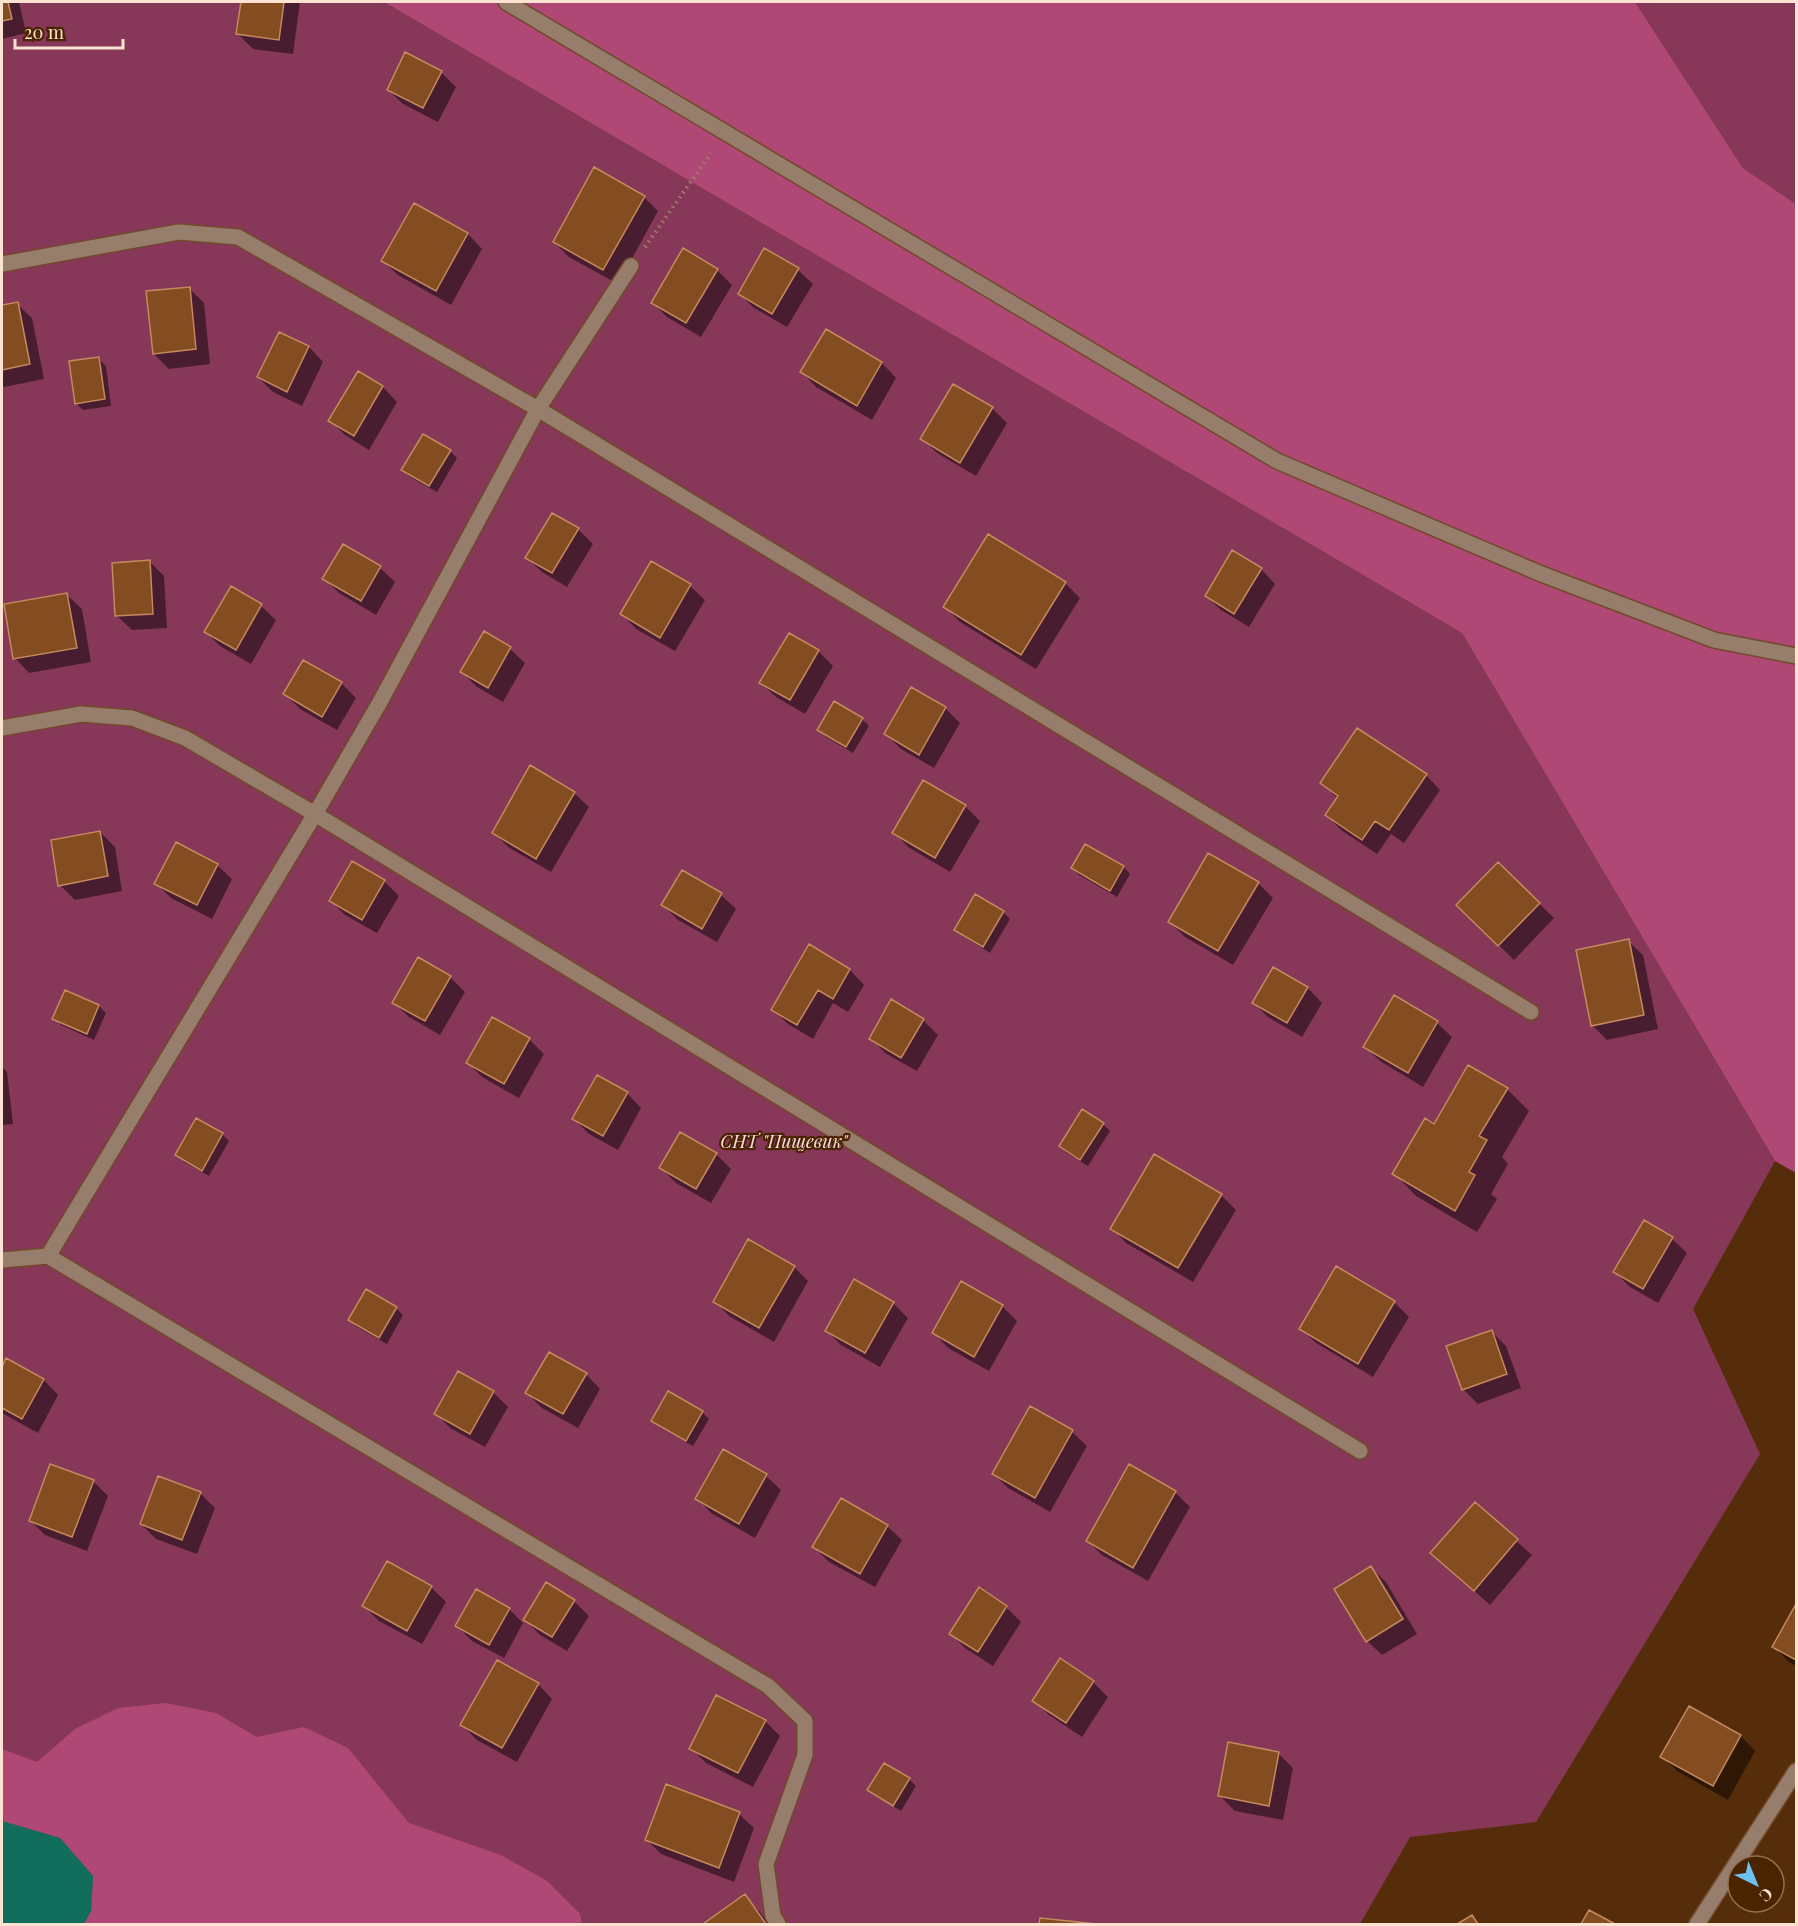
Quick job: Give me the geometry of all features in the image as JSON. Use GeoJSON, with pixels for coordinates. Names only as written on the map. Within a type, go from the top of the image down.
{"type":"FeatureCollection","features":[{"type":"Feature","properties":{"kind":"street"},"geometry":{"type":"LineString","coordinates":[[506,2],[1277,461],[1539,573],[1714,640],[1797,656]]}},
{"type":"Feature","properties":{"kind":"street"},"geometry":{"type":"LineString","coordinates":[[2,264],[178,232],[238,237],[538,409],[1531,1012]]}},
{"type":"Feature","properties":{"kind":"street"},"geometry":{"type":"LineString","coordinates":[[48,1256],[315,814],[380,702],[538,409],[631,266]]}},
{"type":"Feature","properties":{"kind":"street"},"geometry":{"type":"LineString","coordinates":[[2,728],[81,714],[132,718],[185,738],[315,814],[1360,1451]]}},
{"type":"Feature","properties":{"kind":"street"},"geometry":{"type":"LineString","coordinates":[[2,1260],[48,1256],[768,1686],[805,1721],[805,1755],[766,1864],[773,1916],[778,1924]]}},
{"type":"Feature","properties":{"kind":"street"},"geometry":{"type":"LineString","coordinates":[[1697,1924],[1797,1771]]}},
{"type":"Feature","properties":{"kind":"path"},"geometry":{"type":"LineString","coordinates":[[631,266],[725,132]]}},
{"type":"Feature","properties":{"kind":"green space","name":"СНТ \"Пищевик\""},"geometry":{"type":"Polygon","coordinates":[[[2,2],[384,2],[1462,633],[1775,1161],[1693,1309],[1760,1454],[1536,1822],[1410,1837],[1360,1924],[2,1924],[2,2]]]}},
{"type":"Feature","properties":{"kind":"green space"},"geometry":{"type":"Polygon","coordinates":[[[1635,2],[1796,2],[1796,204],[1743,168],[1635,2]]]}},
{"type":"Feature","properties":{"kind":"shaded area"},"geometry":{"type":"Polygon","coordinates":[[[384,2],[1635,2],[1743,168],[1796,204],[1796,1173],[1775,1161],[1462,633],[384,2]]]}},
{"type":"Feature","properties":{"kind":"shaded area"},"geometry":{"type":"Polygon","coordinates":[[[166,1703],[216,1713],[257,1737],[304,1727],[348,1748],[409,1823],[501,1855],[547,1881],[580,1914],[582,1924],[84,1924],[91,1911],[93,1876],[60,1838],[2,1821],[2,1749],[37,1762],[75,1729],[118,1708],[166,1703]]]}},
{"type":"Feature","properties":{"kind":"water"},"geometry":{"type":"Polygon","coordinates":[[[2,1821],[60,1838],[93,1876],[91,1911],[84,1924],[2,1924],[2,1821]]]}},
{"type":"Feature","properties":{"kind":"building"},"geometry":{"type":"Polygon","coordinates":[[[2,2],[8,2],[12,19],[2,21],[2,2]]]}},
{"type":"Feature","properties":{"kind":"building"},"geometry":{"type":"Polygon","coordinates":[[[241,2],[284,2],[279,40],[236,34],[241,2]]]}},
{"type":"Feature","properties":{"kind":"building"},"geometry":{"type":"Polygon","coordinates":[[[405,52],[442,71],[423,108],[387,90],[405,52]]]}},
{"type":"Feature","properties":{"kind":"building"},"geometry":{"type":"Polygon","coordinates":[[[594,167],[645,196],[603,270],[553,242],[594,167]]]}},
{"type":"Feature","properties":{"kind":"building"},"geometry":{"type":"Polygon","coordinates":[[[414,203],[468,233],[436,291],[381,261],[414,203]]]}},
{"type":"Feature","properties":{"kind":"building"},"geometry":{"type":"Polygon","coordinates":[[[683,248],[718,269],[686,323],[651,303],[683,248]]]}},
{"type":"Feature","properties":{"kind":"building"},"geometry":{"type":"Polygon","coordinates":[[[764,248],[799,268],[772,314],[738,294],[764,248]]]}},
{"type":"Feature","properties":{"kind":"building"},"geometry":{"type":"Polygon","coordinates":[[[190,287],[196,349],[153,354],[146,291],[190,287]]]}},
{"type":"Feature","properties":{"kind":"building"},"geometry":{"type":"Polygon","coordinates":[[[18,302],[30,364],[2,370],[2,305],[18,302]]]}},
{"type":"Feature","properties":{"kind":"building"},"geometry":{"type":"Polygon","coordinates":[[[826,329],[882,362],[857,406],[800,372],[826,329]]]}},
{"type":"Feature","properties":{"kind":"building"},"geometry":{"type":"Polygon","coordinates":[[[279,332],[309,346],[287,392],[257,377],[279,332]]]}},
{"type":"Feature","properties":{"kind":"building"},"geometry":{"type":"Polygon","coordinates":[[[99,357],[105,399],[75,404],[69,361],[99,357]]]}},
{"type":"Feature","properties":{"kind":"building"},"geometry":{"type":"Polygon","coordinates":[[[358,371],[383,386],[354,436],[328,421],[358,371]]]}},
{"type":"Feature","properties":{"kind":"building"},"geometry":{"type":"Polygon","coordinates":[[[953,384],[993,407],[960,463],[920,439],[953,384]]]}},
{"type":"Feature","properties":{"kind":"building"},"geometry":{"type":"Polygon","coordinates":[[[423,434],[451,450],[429,486],[401,470],[423,434]]]}},
{"type":"Feature","properties":{"kind":"building"},"geometry":{"type":"Polygon","coordinates":[[[552,513],[579,528],[552,573],[525,558],[552,513]]]}},
{"type":"Feature","properties":{"kind":"building"},"geometry":{"type":"Polygon","coordinates":[[[988,534],[1066,582],[1021,655],[943,607],[988,534]]]}},
{"type":"Feature","properties":{"kind":"building"},"geometry":{"type":"Polygon","coordinates":[[[343,544],[381,566],[361,601],[322,579],[343,544]]]}},
{"type":"Feature","properties":{"kind":"building"},"geometry":{"type":"Polygon","coordinates":[[[1232,550],[1262,568],[1234,614],[1205,596],[1232,550]]]}},
{"type":"Feature","properties":{"kind":"building"},"geometry":{"type":"Polygon","coordinates":[[[150,560],[153,614],[115,616],[112,563],[150,560]]]}},
{"type":"Feature","properties":{"kind":"building"},"geometry":{"type":"Polygon","coordinates":[[[651,561],[691,584],[660,638],[620,614],[651,561]]]}},
{"type":"Feature","properties":{"kind":"building"},"geometry":{"type":"Polygon","coordinates":[[[231,586],[262,604],[236,650],[204,632],[231,586]]]}},
{"type":"Feature","properties":{"kind":"building"},"geometry":{"type":"Polygon","coordinates":[[[67,593],[77,648],[13,659],[4,604],[67,593]]]}},
{"type":"Feature","properties":{"kind":"building"},"geometry":{"type":"Polygon","coordinates":[[[484,631],[511,647],[488,688],[460,672],[484,631]]]}},
{"type":"Feature","properties":{"kind":"building"},"geometry":{"type":"Polygon","coordinates":[[[789,633],[819,650],[790,700],[759,683],[789,633]]]}},
{"type":"Feature","properties":{"kind":"building"},"geometry":{"type":"Polygon","coordinates":[[[303,660],[342,682],[322,717],[283,694],[303,660]]]}},
{"type":"Feature","properties":{"kind":"building"},"geometry":{"type":"Polygon","coordinates":[[[911,687],[946,707],[919,755],[884,734],[911,687]]]}},
{"type":"Feature","properties":{"kind":"building"},"geometry":{"type":"Polygon","coordinates":[[[834,701],[863,718],[846,747],[817,730],[834,701]]]}},
{"type":"Feature","properties":{"kind":"building"},"geometry":{"type":"Polygon","coordinates":[[[1357,728],[1427,774],[1389,830],[1375,821],[1362,840],[1325,815],[1338,796],[1320,783],[1357,728]]]}},
{"type":"Feature","properties":{"kind":"building"},"geometry":{"type":"Polygon","coordinates":[[[530,765],[575,792],[536,859],[492,833],[530,765]]]}},
{"type":"Feature","properties":{"kind":"building"},"geometry":{"type":"Polygon","coordinates":[[[923,780],[966,805],[935,858],[892,833],[923,780]]]}},
{"type":"Feature","properties":{"kind":"building"},"geometry":{"type":"Polygon","coordinates":[[[100,831],[108,876],[58,886],[51,840],[100,831]]]}},
{"type":"Feature","properties":{"kind":"building"},"geometry":{"type":"Polygon","coordinates":[[[176,842],[218,864],[197,905],[154,884],[176,842]]]}},
{"type":"Feature","properties":{"kind":"building"},"geometry":{"type":"Polygon","coordinates":[[[1085,844],[1124,866],[1110,891],[1071,868],[1085,844]]]}},
{"type":"Feature","properties":{"kind":"building"},"geometry":{"type":"Polygon","coordinates":[[[1208,853],[1259,882],[1218,951],[1168,922],[1208,853]]]}},
{"type":"Feature","properties":{"kind":"building"},"geometry":{"type":"Polygon","coordinates":[[[352,861],[385,880],[362,920],[329,901],[352,861]]]}},
{"type":"Feature","properties":{"kind":"building"},"geometry":{"type":"Polygon","coordinates":[[[1498,862],[1540,903],[1498,946],[1456,905],[1498,862]]]}},
{"type":"Feature","properties":{"kind":"building"},"geometry":{"type":"Polygon","coordinates":[[[682,870],[722,893],[702,929],[661,905],[682,870]]]}},
{"type":"Feature","properties":{"kind":"building"},"geometry":{"type":"Polygon","coordinates":[[[975,894],[1004,911],[983,947],[954,930],[975,894]]]}},
{"type":"Feature","properties":{"kind":"building"},"geometry":{"type":"Polygon","coordinates":[[[1629,939],[1644,1015],[1591,1026],[1576,950],[1629,939]]]}},
{"type":"Feature","properties":{"kind":"building"},"geometry":{"type":"Polygon","coordinates":[[[809,944],[850,969],[833,999],[818,990],[797,1025],[771,1010],[809,944]]]}},
{"type":"Feature","properties":{"kind":"building"},"geometry":{"type":"Polygon","coordinates":[[[418,957],[451,976],[425,1021],[392,1003],[418,957]]]}},
{"type":"Feature","properties":{"kind":"building"},"geometry":{"type":"Polygon","coordinates":[[[1273,967],[1308,987],[1287,1023],[1252,1003],[1273,967]]]}},
{"type":"Feature","properties":{"kind":"building"},"geometry":{"type":"Polygon","coordinates":[[[65,990],[99,1005],[87,1034],[52,1019],[65,990]]]}},
{"type":"Feature","properties":{"kind":"building"},"geometry":{"type":"Polygon","coordinates":[[[1394,995],[1438,1021],[1408,1073],[1363,1047],[1394,995]]]}},
{"type":"Feature","properties":{"kind":"building"},"geometry":{"type":"Polygon","coordinates":[[[891,999],[924,1019],[901,1058],[869,1039],[891,999]]]}},
{"type":"Feature","properties":{"kind":"building"},"geometry":{"type":"Polygon","coordinates":[[[492,1017],[530,1038],[504,1084],[466,1063],[492,1017]]]}},
{"type":"Feature","properties":{"kind":"building"},"geometry":{"type":"Polygon","coordinates":[[[1468,1065],[1508,1088],[1479,1136],[1487,1140],[1469,1172],[1475,1175],[1455,1211],[1392,1174],[1425,1118],[1434,1124],[1468,1065]]]}},
{"type":"Feature","properties":{"kind":"building"},"geometry":{"type":"Polygon","coordinates":[[[597,1075],[628,1092],[603,1136],[572,1119],[597,1075]]]}},
{"type":"Feature","properties":{"kind":"building"},"geometry":{"type":"Polygon","coordinates":[[[1082,1109],[1104,1123],[1080,1160],[1059,1146],[1082,1109]]]}},
{"type":"Feature","properties":{"kind":"building"},"geometry":{"type":"Polygon","coordinates":[[[196,1118],[223,1133],[202,1171],[175,1155],[196,1118]]]}},
{"type":"Feature","properties":{"kind":"building"},"geometry":{"type":"Polygon","coordinates":[[[680,1132],[717,1153],[696,1189],[659,1168],[680,1132]]]}},
{"type":"Feature","properties":{"kind":"building"},"geometry":{"type":"Polygon","coordinates":[[[1154,1154],[1222,1194],[1178,1268],[1110,1229],[1154,1154]]]}},
{"type":"Feature","properties":{"kind":"building"},"geometry":{"type":"Polygon","coordinates":[[[1644,1220],[1673,1237],[1643,1289],[1613,1272],[1644,1220]]]}},
{"type":"Feature","properties":{"kind":"building"},"geometry":{"type":"Polygon","coordinates":[[[748,1239],[795,1266],[759,1328],[713,1302],[748,1239]]]}},
{"type":"Feature","properties":{"kind":"building"},"geometry":{"type":"Polygon","coordinates":[[[1336,1266],[1395,1301],[1358,1364],[1299,1329],[1336,1266]]]}},
{"type":"Feature","properties":{"kind":"building"},"geometry":{"type":"Polygon","coordinates":[[[854,1279],[894,1302],[865,1353],[825,1331],[854,1279]]]}},
{"type":"Feature","properties":{"kind":"building"},"geometry":{"type":"Polygon","coordinates":[[[961,1281],[1003,1305],[974,1357],[932,1333],[961,1281]]]}},
{"type":"Feature","properties":{"kind":"building"},"geometry":{"type":"Polygon","coordinates":[[[366,1289],[397,1307],[379,1338],[348,1320],[366,1289]]]}},
{"type":"Feature","properties":{"kind":"building"},"geometry":{"type":"Polygon","coordinates":[[[1492,1330],[1507,1374],[1462,1390],[1446,1346],[1492,1330]]]}},
{"type":"Feature","properties":{"kind":"building"},"geometry":{"type":"Polygon","coordinates":[[[549,1352],[587,1373],[563,1414],[525,1393],[549,1352]]]}},
{"type":"Feature","properties":{"kind":"building"},"geometry":{"type":"Polygon","coordinates":[[[6,1358],[44,1379],[22,1419],[2,1408],[2,1367],[6,1358]]]}},
{"type":"Feature","properties":{"kind":"building"},"geometry":{"type":"Polygon","coordinates":[[[458,1371],[494,1391],[470,1434],[434,1414],[458,1371]]]}},
{"type":"Feature","properties":{"kind":"building"},"geometry":{"type":"Polygon","coordinates":[[[668,1391],[703,1411],[686,1441],[651,1421],[668,1391]]]}},
{"type":"Feature","properties":{"kind":"building"},"geometry":{"type":"Polygon","coordinates":[[[1030,1406],[1073,1430],[1035,1498],[992,1474],[1030,1406]]]}},
{"type":"Feature","properties":{"kind":"building"},"geometry":{"type":"Polygon","coordinates":[[[723,1449],[767,1474],[739,1524],[695,1499],[723,1449]]]}},
{"type":"Feature","properties":{"kind":"building"},"geometry":{"type":"Polygon","coordinates":[[[50,1464],[94,1480],[72,1537],[29,1521],[50,1464]]]}},
{"type":"Feature","properties":{"kind":"building"},"geometry":{"type":"Polygon","coordinates":[[[1129,1464],[1176,1491],[1133,1568],[1086,1541],[1129,1464]]]}},
{"type":"Feature","properties":{"kind":"building"},"geometry":{"type":"Polygon","coordinates":[[[158,1476],[201,1492],[182,1540],[140,1524],[158,1476]]]}},
{"type":"Feature","properties":{"kind":"building"},"geometry":{"type":"Polygon","coordinates":[[[841,1498],[888,1525],[860,1574],[812,1547],[841,1498]]]}},
{"type":"Feature","properties":{"kind":"building"},"geometry":{"type":"Polygon","coordinates":[[[1475,1502],[1518,1539],[1474,1591],[1430,1553],[1475,1502]]]}},
{"type":"Feature","properties":{"kind":"building"},"geometry":{"type":"Polygon","coordinates":[[[387,1561],[432,1586],[407,1631],[362,1606],[387,1561]]]}},
{"type":"Feature","properties":{"kind":"building"},"geometry":{"type":"Polygon","coordinates":[[[1371,1566],[1403,1619],[1366,1642],[1334,1589],[1371,1566]]]}},
{"type":"Feature","properties":{"kind":"building"},"geometry":{"type":"Polygon","coordinates":[[[546,1582],[575,1600],[552,1637],[523,1620],[546,1582]]]}},
{"type":"Feature","properties":{"kind":"building"},"geometry":{"type":"Polygon","coordinates":[[[979,1587],[1007,1606],[978,1652],[949,1634],[979,1587]]]}},
{"type":"Feature","properties":{"kind":"building"},"geometry":{"type":"Polygon","coordinates":[[[476,1589],[510,1608],[489,1645],[455,1626],[476,1589]]]}},
{"type":"Feature","properties":{"kind":"building"},"geometry":{"type":"Polygon","coordinates":[[[1796,1604],[1796,1660],[1772,1647],[1796,1604]]]}},
{"type":"Feature","properties":{"kind":"building"},"geometry":{"type":"Polygon","coordinates":[[[1060,1658],[1094,1681],[1066,1723],[1032,1701],[1060,1658]]]}},
{"type":"Feature","properties":{"kind":"building"},"geometry":{"type":"Polygon","coordinates":[[[497,1660],[539,1683],[502,1748],[460,1725],[497,1660]]]}},
{"type":"Feature","properties":{"kind":"building"},"geometry":{"type":"Polygon","coordinates":[[[716,1695],[766,1720],[738,1773],[689,1749],[716,1695]]]}},
{"type":"Feature","properties":{"kind":"building"},"geometry":{"type":"Polygon","coordinates":[[[1689,1706],[1741,1735],[1713,1786],[1660,1757],[1689,1706]]]}},
{"type":"Feature","properties":{"kind":"building"},"geometry":{"type":"Polygon","coordinates":[[[1228,1742],[1279,1752],[1269,1806],[1218,1796],[1228,1742]]]}},
{"type":"Feature","properties":{"kind":"building"},"geometry":{"type":"Polygon","coordinates":[[[884,1763],[910,1778],[893,1806],[867,1790],[884,1763]]]}},
{"type":"Feature","properties":{"kind":"building"},"geometry":{"type":"Polygon","coordinates":[[[666,1784],[740,1812],[719,1868],[645,1840],[666,1784]]]}},
{"type":"Feature","properties":{"kind":"building"},"geometry":{"type":"Polygon","coordinates":[[[745,1894],[766,1924],[703,1924],[745,1894]]]}},
{"type":"Feature","properties":{"kind":"building"},"geometry":{"type":"Polygon","coordinates":[[[1589,1910],[1615,1924],[1581,1924],[1589,1910]]]}},
{"type":"Feature","properties":{"kind":"building"},"geometry":{"type":"Polygon","coordinates":[[[1472,1915],[1478,1924],[1457,1924],[1472,1915]]]}},
{"type":"Feature","properties":{"kind":"building"},"geometry":{"type":"Polygon","coordinates":[[[1040,1918],[1097,1924],[1039,1924],[1040,1918]]]}}]}
